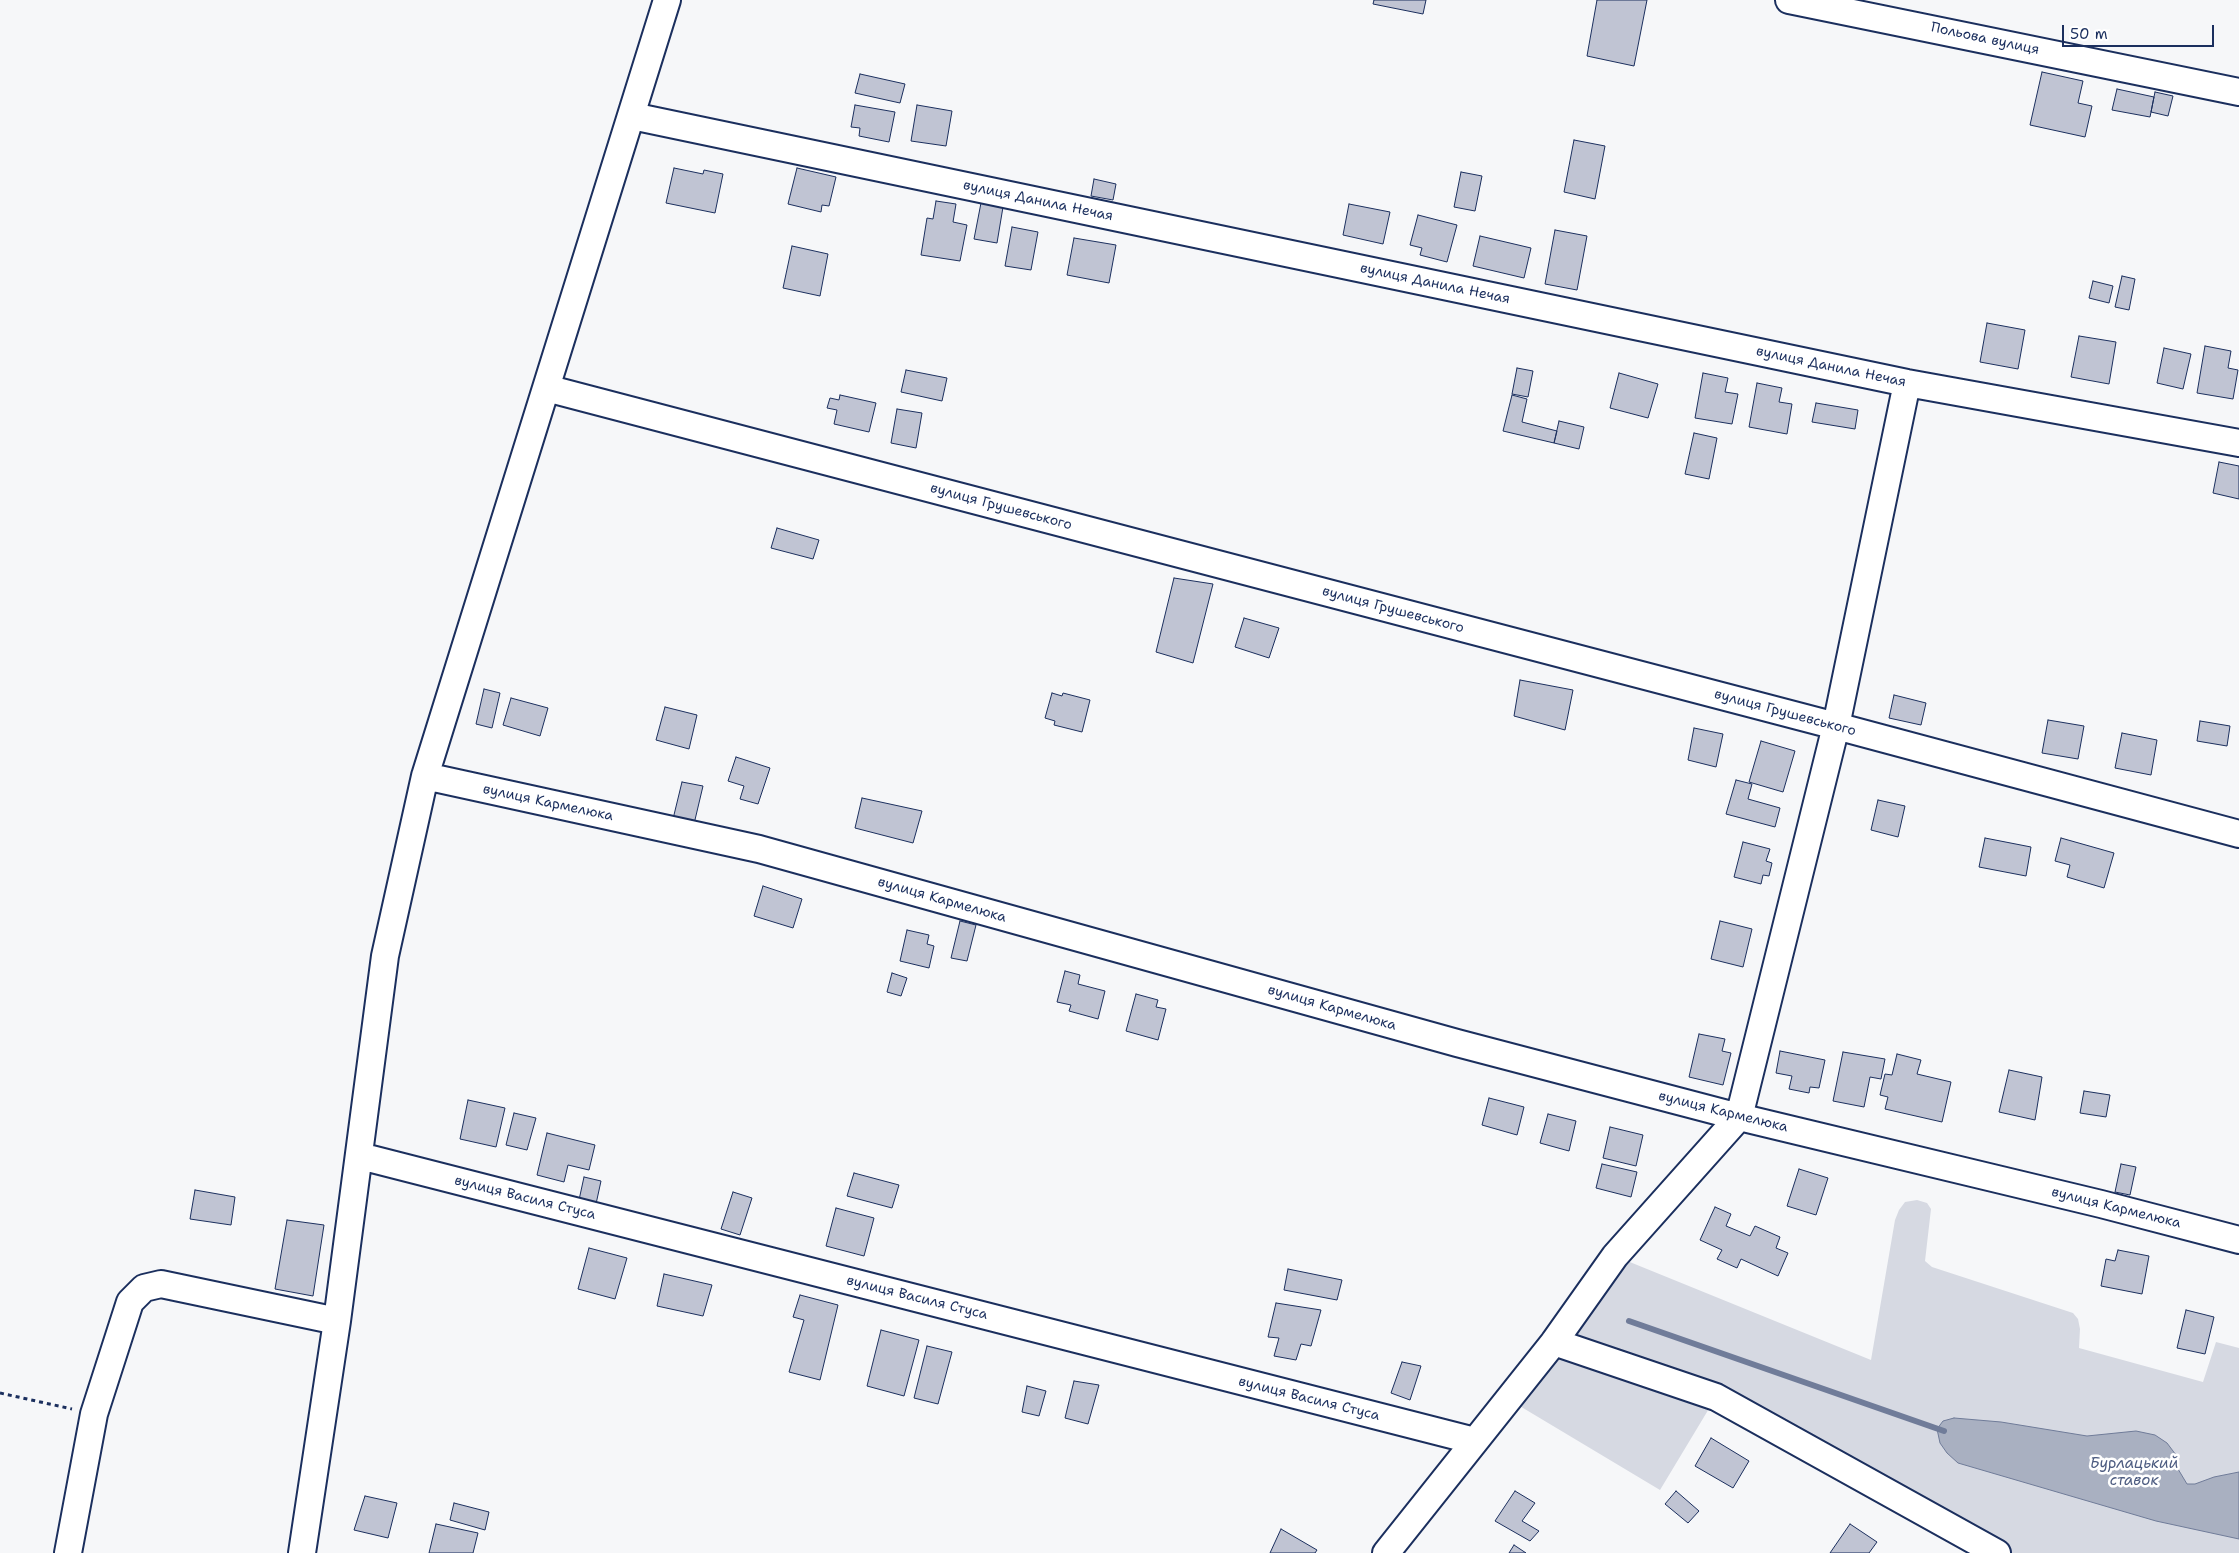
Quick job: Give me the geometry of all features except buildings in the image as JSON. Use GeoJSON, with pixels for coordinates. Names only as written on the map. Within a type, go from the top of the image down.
{"type":"FeatureCollection","features":[{"type":"Feature","properties":{"kind":"street"},"geometry":{"type":"LineString","coordinates":[[302,1553],[337,1321],[386,956],[425,776],[667,0]]}},
{"type":"Feature","properties":{"kind":"street","name":"Польова вулиця"},"geometry":{"type":"LineString","coordinates":[[1789,0],[2239,92]]}},
{"type":"Feature","properties":{"kind":"street","name":"вулиця Данила Нечая"},"geometry":{"type":"LineString","coordinates":[[632,116],[1907,382],[2239,443]]}},
{"type":"Feature","properties":{"kind":"street"},"geometry":{"type":"LineString","coordinates":[[1386,1553],[1554,1342],[1615,1256],[1739,1117],[1836,726],[1907,382]]}},
{"type":"Feature","properties":{"kind":"street","name":"вулиця Грушевського"},"geometry":{"type":"LineString","coordinates":[[546,388],[1836,726],[2239,834]]}},
{"type":"Feature","properties":{"kind":"street","name":"вулиця Кармелюка"},"geometry":{"type":"LineString","coordinates":[[425,776],[759,848],[1457,1044],[1739,1117],[2101,1204],[2239,1240]]}},
{"type":"Feature","properties":{"kind":"street","name":"вулиця Василя Стуса"},"geometry":{"type":"LineString","coordinates":[[360,1156],[1475,1441]]}},
{"type":"Feature","properties":{"kind":"street"},"geometry":{"type":"LineString","coordinates":[[68,1553],[94,1414],[130,1302],[144,1288],[161,1284],[337,1321]]}},
{"type":"Feature","properties":{"kind":"street"},"geometry":{"type":"LineString","coordinates":[[1554,1342],[1716,1396],[1997,1553]]}},
{"type":"Feature","properties":{"kind":"path"},"geometry":{"type":"LineString","coordinates":[[0,1393],[94,1414]]}},
{"type":"Feature","properties":{"kind":"shaded area"},"geometry":{"type":"Polygon","coordinates":[[[1917,1200],[1927,1203],[1931,1209],[1925,1261],[1932,1267],[2073,1313],[2078,1319],[2080,1329],[2079,1348],[2203,1382],[2216,1342],[2239,1348],[2239,1553],[1997,1553],[1716,1397],[1660,1490],[1508,1399],[1615,1256],[1871,1360],[1895,1220],[1905,1202],[1917,1200]]]}},
{"type":"Feature","properties":{"kind":"water","name":"Бурлацький ставок"},"geometry":{"type":"Polygon","coordinates":[[[1954,1418],[2001,1422],[2087,1436],[2136,1431],[2155,1435],[2167,1443],[2176,1455],[2178,1469],[2187,1484],[2195,1484],[2214,1477],[2239,1472],[2239,1539],[2156,1521],[1958,1463],[1940,1443],[1937,1429],[1943,1421],[1954,1418]]]}},
{"type":"Feature","properties":{"kind":"waterway"},"geometry":{"type":"LineString","coordinates":[[1629,1321],[1944,1431]]}}]}
